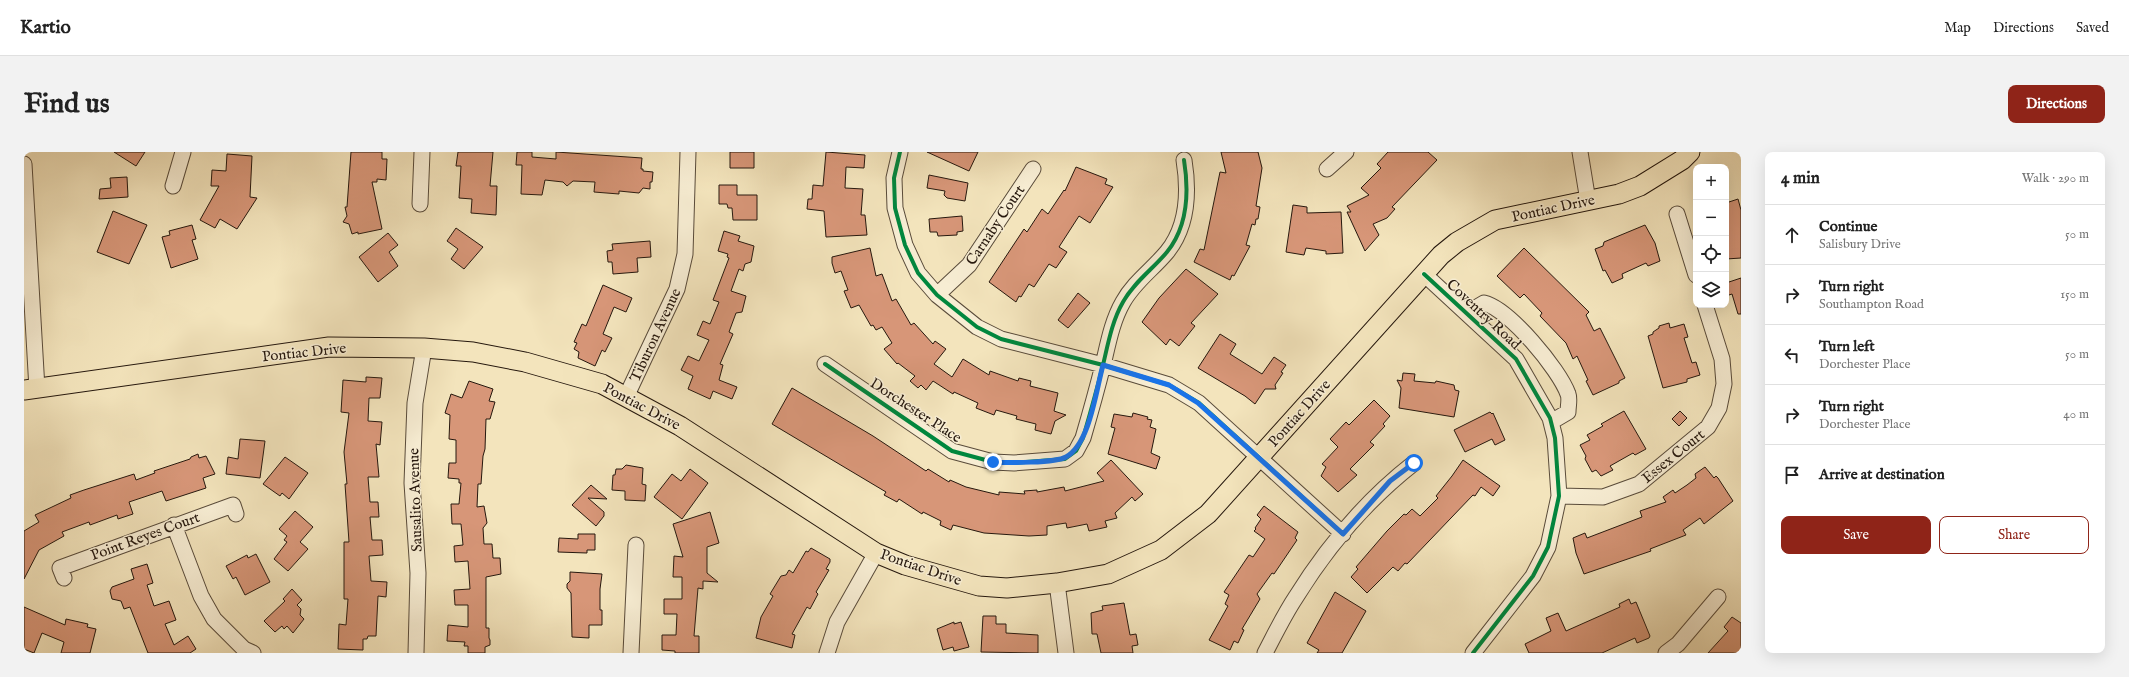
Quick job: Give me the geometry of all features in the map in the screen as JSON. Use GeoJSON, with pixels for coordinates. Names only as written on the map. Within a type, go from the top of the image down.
{"type":"FeatureCollection","features":[{"type":"Feature","properties":{"kind":"main road","name":"Pontiac Drive"},"geometry":{"type":"LineString","coordinates":[[30,390],[329,347],[424,348],[473,352],[525,362],[602,384],[680,426],[876,553],[905,565],[979,586],[1007,588],[1057,583],[1108,574],[1161,550],[1208,514],[1260,458],[1441,255],[1457,242],[1495,220],[1619,194],[1640,186],[1682,160],[1690,152]]}},
{"type":"Feature","properties":{"kind":"street"},"geometry":{"type":"LineString","coordinates":[[173,186],[184,152]]}},
{"type":"Feature","properties":{"kind":"street"},"geometry":{"type":"LineString","coordinates":[[420,204],[422,152]]}},
{"type":"Feature","properties":{"kind":"street","name":"Tiburon Avenue"},"geometry":{"type":"LineString","coordinates":[[626,397],[677,289],[685,254],[688,152]]}},
{"type":"Feature","properties":{"kind":"street"},"geometry":{"type":"LineString","coordinates":[[900,152],[894,178],[895,201],[905,245],[918,273],[937,294],[977,327],[1001,339],[1103,365],[1169,385],[1198,403],[1343,534]]}},
{"type":"Feature","properties":{"kind":"street"},"geometry":{"type":"LineString","coordinates":[[1326,170],[1346,152]]}},
{"type":"Feature","properties":{"kind":"street"},"geometry":{"type":"LineString","coordinates":[[1580,152],[1588,201]]}},
{"type":"Feature","properties":{"kind":"street","name":"Dorchester Place"},"geometry":{"type":"LineString","coordinates":[[825,364],[952,451],[993,462],[1014,464],[1065,459],[1076,451],[1083,438],[1114,322],[1123,302],[1139,280],[1167,252],[1180,231],[1184,215],[1187,178],[1184,160]]}},
{"type":"Feature","properties":{"kind":"street"},"geometry":{"type":"LineString","coordinates":[[24,164],[30,390]]}},
{"type":"Feature","properties":{"kind":"street","name":"Carnaby Court"},"geometry":{"type":"LineString","coordinates":[[937,294],[969,265],[1033,169]]}},
{"type":"Feature","properties":{"kind":"street"},"geometry":{"type":"LineString","coordinates":[[1677,214],[1695,272]]}},
{"type":"Feature","properties":{"kind":"street","name":"Coventry Road"},"geometry":{"type":"LineString","coordinates":[[1424,274],[1516,359],[1551,422],[1555,438],[1559,496],[1548,547],[1533,576],[1473,653]]}},
{"type":"Feature","properties":{"kind":"street"},"geometry":{"type":"LineString","coordinates":[[1467,314],[1484,303],[1492,305],[1509,318],[1546,358],[1568,394],[1568,412],[1551,422]]}},
{"type":"Feature","properties":{"kind":"street","name":"Essex Court"},"geometry":{"type":"LineString","coordinates":[[1559,496],[1603,498],[1639,484],[1708,427],[1719,408],[1724,384],[1722,359],[1706,308]]}},
{"type":"Feature","properties":{"kind":"street","name":"Sausalito Avenue"},"geometry":{"type":"LineString","coordinates":[[416,653],[418,572],[412,483],[415,403],[424,348]]}},
{"type":"Feature","properties":{"kind":"street"},"geometry":{"type":"LineString","coordinates":[[1265,653],[1295,598],[1319,562],[1390,481],[1414,463]]}},
{"type":"Feature","properties":{"kind":"street","name":"Point Reyes Court"},"geometry":{"type":"LineString","coordinates":[[64,578],[60,568],[174,525],[233,505],[236,514]]}},
{"type":"Feature","properties":{"kind":"street"},"geometry":{"type":"LineString","coordinates":[[174,525],[201,596],[214,619],[244,649],[253,653]]}},
{"type":"Feature","properties":{"kind":"street"},"geometry":{"type":"LineString","coordinates":[[632,653],[636,545]]}},
{"type":"Feature","properties":{"kind":"street"},"geometry":{"type":"LineString","coordinates":[[827,653],[837,622],[876,553]]}},
{"type":"Feature","properties":{"kind":"street"},"geometry":{"type":"LineString","coordinates":[[1057,583],[1066,653]]}},
{"type":"Feature","properties":{"kind":"street"},"geometry":{"type":"LineString","coordinates":[[1666,653],[1678,644],[1718,597]]}},
{"type":"Feature","properties":{"kind":"building"},"geometry":{"type":"Polygon","coordinates":[[[114,152],[145,152],[136,166],[114,152]]]}},
{"type":"Feature","properties":{"kind":"building"},"geometry":{"type":"Polygon","coordinates":[[[351,152],[382,152],[382,159],[387,159],[386,180],[377,179],[377,182],[372,182],[382,229],[352,234],[349,224],[343,222],[347,216],[345,207],[347,207],[351,152]]]}},
{"type":"Feature","properties":{"kind":"building"},"geometry":{"type":"Polygon","coordinates":[[[458,152],[493,152],[490,186],[497,186],[496,215],[471,213],[472,199],[459,198],[461,166],[456,166],[458,152]]]}},
{"type":"Feature","properties":{"kind":"building"},"geometry":{"type":"Polygon","coordinates":[[[517,152],[532,152],[532,157],[556,159],[556,152],[642,158],[641,169],[643,169],[643,171],[653,172],[652,182],[650,182],[650,189],[643,188],[639,193],[619,191],[619,194],[594,192],[595,182],[573,181],[567,186],[563,182],[545,180],[542,195],[521,194],[522,165],[516,165],[517,152]]]}},
{"type":"Feature","properties":{"kind":"building"},"geometry":{"type":"Polygon","coordinates":[[[730,152],[754,152],[754,168],[730,168],[730,152]]]}},
{"type":"Feature","properties":{"kind":"building"},"geometry":{"type":"Polygon","coordinates":[[[826,152],[865,155],[864,168],[846,167],[845,188],[863,189],[861,215],[865,215],[867,235],[826,237],[824,211],[807,209],[808,199],[812,199],[813,185],[823,186],[826,152]]]}},
{"type":"Feature","properties":{"kind":"building"},"geometry":{"type":"Polygon","coordinates":[[[927,152],[978,152],[969,171],[927,152]]]}},
{"type":"Feature","properties":{"kind":"building"},"geometry":{"type":"Polygon","coordinates":[[[1221,152],[1258,152],[1262,168],[1256,206],[1260,207],[1258,219],[1256,219],[1255,225],[1252,224],[1246,245],[1250,246],[1234,276],[1232,275],[1230,280],[1194,262],[1200,249],[1204,250],[1220,172],[1226,173],[1221,152]]]}},
{"type":"Feature","properties":{"kind":"building"},"geometry":{"type":"Polygon","coordinates":[[[1388,152],[1428,152],[1437,160],[1392,207],[1395,209],[1387,218],[1373,224],[1379,235],[1365,251],[1347,212],[1351,212],[1347,206],[1369,195],[1361,188],[1381,168],[1377,164],[1388,152]]]}},
{"type":"Feature","properties":{"kind":"building"},"geometry":{"type":"Polygon","coordinates":[[[227,154],[252,156],[250,197],[257,198],[237,229],[220,219],[215,228],[200,220],[219,186],[211,186],[212,170],[226,171],[227,154]]]}},
{"type":"Feature","properties":{"kind":"building"},"geometry":{"type":"Polygon","coordinates":[[[1076,167],[1107,179],[1105,184],[1113,187],[1090,223],[1079,216],[1059,247],[1067,252],[1056,268],[1049,264],[1034,287],[1029,284],[1016,302],[989,282],[1024,229],[1027,232],[1042,209],[1048,214],[1064,190],[1065,191],[1076,167]]]}},
{"type":"Feature","properties":{"kind":"building"},"geometry":{"type":"Polygon","coordinates":[[[929,175],[968,183],[965,201],[947,198],[944,195],[945,191],[927,188],[929,175]]]}},
{"type":"Feature","properties":{"kind":"building"},"geometry":{"type":"Polygon","coordinates":[[[127,177],[128,197],[99,199],[100,189],[111,188],[110,178],[127,177]]]}},
{"type":"Feature","properties":{"kind":"building"},"geometry":{"type":"Polygon","coordinates":[[[719,185],[737,185],[737,195],[757,195],[757,220],[733,220],[732,208],[728,208],[727,204],[719,204],[719,185]]]}},
{"type":"Feature","properties":{"kind":"building"},"geometry":{"type":"Polygon","coordinates":[[[1738,199],[1741,210],[1741,258],[1729,259],[1729,202],[1738,199]]]}},
{"type":"Feature","properties":{"kind":"building"},"geometry":{"type":"Polygon","coordinates":[[[1293,205],[1307,207],[1307,213],[1341,212],[1343,253],[1326,254],[1326,251],[1306,248],[1304,255],[1286,252],[1293,205]]]}},
{"type":"Feature","properties":{"kind":"building"},"geometry":{"type":"Polygon","coordinates":[[[113,211],[147,225],[129,264],[97,252],[113,211]]]}},
{"type":"Feature","properties":{"kind":"building"},"geometry":{"type":"Polygon","coordinates":[[[962,216],[963,231],[957,232],[957,235],[938,236],[937,232],[930,232],[929,219],[962,216]]]}},
{"type":"Feature","properties":{"kind":"building"},"geometry":{"type":"Polygon","coordinates":[[[192,225],[196,239],[192,240],[198,259],[171,268],[162,237],[170,235],[169,231],[192,225]]]}},
{"type":"Feature","properties":{"kind":"building"},"geometry":{"type":"Polygon","coordinates":[[[1645,225],[1655,243],[1660,261],[1648,266],[1646,263],[1622,274],[1623,278],[1612,283],[1605,270],[1603,271],[1595,249],[1603,246],[1604,242],[1645,225]]]}},
{"type":"Feature","properties":{"kind":"building"},"geometry":{"type":"Polygon","coordinates":[[[456,228],[483,247],[464,269],[451,259],[458,249],[447,241],[456,228]]]}},
{"type":"Feature","properties":{"kind":"building"},"geometry":{"type":"Polygon","coordinates":[[[724,231],[740,236],[738,241],[754,246],[751,262],[745,264],[743,271],[739,269],[731,291],[746,296],[742,312],[736,313],[729,332],[733,334],[720,364],[723,365],[719,380],[737,387],[732,399],[713,391],[710,399],[688,389],[693,376],[681,370],[688,356],[699,361],[709,340],[697,335],[703,321],[710,324],[719,302],[713,300],[729,258],[727,257],[728,254],[718,251],[724,231]]]}},
{"type":"Feature","properties":{"kind":"building"},"geometry":{"type":"Polygon","coordinates":[[[388,233],[398,245],[389,252],[398,266],[378,282],[359,257],[388,233]]]}},
{"type":"Feature","properties":{"kind":"building"},"geometry":{"type":"Polygon","coordinates":[[[650,241],[651,257],[637,258],[638,272],[613,274],[612,262],[608,262],[607,251],[613,250],[612,244],[650,241]]]}},
{"type":"Feature","properties":{"kind":"building"},"geometry":{"type":"Polygon","coordinates":[[[870,248],[876,276],[882,274],[892,301],[896,299],[911,325],[914,323],[933,344],[935,341],[946,349],[934,364],[952,377],[963,359],[989,375],[990,371],[1018,381],[1019,378],[1031,381],[1030,386],[1058,393],[1054,411],[1066,415],[1055,421],[1051,434],[1035,430],[1036,424],[1016,419],[1017,416],[996,410],[994,415],[976,408],[978,403],[954,392],[953,394],[933,381],[926,390],[921,385],[918,388],[910,381],[915,376],[898,363],[897,364],[884,349],[892,343],[882,327],[876,330],[873,325],[871,326],[859,305],[851,308],[844,291],[848,290],[841,271],[835,273],[832,257],[870,248]]]}},
{"type":"Feature","properties":{"kind":"building"},"geometry":{"type":"Polygon","coordinates":[[[1524,248],[1589,312],[1586,315],[1594,331],[1600,328],[1625,378],[1619,381],[1619,383],[1593,395],[1577,356],[1573,359],[1566,343],[1540,316],[1542,313],[1524,294],[1520,298],[1497,276],[1524,248]]]}},
{"type":"Feature","properties":{"kind":"building"},"geometry":{"type":"Polygon","coordinates":[[[1186,269],[1218,294],[1191,323],[1195,326],[1179,346],[1170,339],[1166,345],[1142,322],[1159,298],[1186,269]]]}},
{"type":"Feature","properties":{"kind":"building"},"geometry":{"type":"Polygon","coordinates":[[[1741,278],[1741,314],[1738,314],[1732,294],[1729,295],[1729,282],[1741,278]]]}},
{"type":"Feature","properties":{"kind":"building"},"geometry":{"type":"Polygon","coordinates":[[[603,285],[632,298],[626,312],[614,307],[603,334],[612,338],[605,352],[602,350],[595,366],[578,358],[579,352],[574,349],[577,343],[574,342],[582,324],[586,326],[603,285]]]}},
{"type":"Feature","properties":{"kind":"building"},"geometry":{"type":"Polygon","coordinates":[[[1078,293],[1090,303],[1068,328],[1058,320],[1078,293]]]}},
{"type":"Feature","properties":{"kind":"building"},"geometry":{"type":"Polygon","coordinates":[[[1669,323],[1670,328],[1684,324],[1688,337],[1684,338],[1692,363],[1696,362],[1700,375],[1687,379],[1687,382],[1663,388],[1648,336],[1653,334],[1659,326],[1669,323]]]}},
{"type":"Feature","properties":{"kind":"building"},"geometry":{"type":"Polygon","coordinates":[[[1220,334],[1236,344],[1230,354],[1262,374],[1274,357],[1286,365],[1281,372],[1283,373],[1275,385],[1276,389],[1265,389],[1255,404],[1245,396],[1198,368],[1220,334]]]}},
{"type":"Feature","properties":{"kind":"building"},"geometry":{"type":"Polygon","coordinates":[[[1403,373],[1415,374],[1414,381],[1435,383],[1436,381],[1454,385],[1455,390],[1459,391],[1454,417],[1399,408],[1401,388],[1397,380],[1402,381],[1403,373]]]}},
{"type":"Feature","properties":{"kind":"building"},"geometry":{"type":"Polygon","coordinates":[[[366,377],[382,378],[380,398],[369,398],[368,421],[382,422],[380,445],[376,444],[379,477],[368,477],[370,502],[378,502],[379,517],[370,517],[372,540],[382,540],[383,555],[369,556],[371,581],[387,582],[386,597],[378,596],[376,636],[368,636],[367,639],[363,639],[363,650],[338,649],[339,624],[346,625],[348,599],[344,599],[344,542],[349,542],[345,484],[347,484],[344,452],[349,413],[341,412],[343,380],[366,382],[366,377]]]}},
{"type":"Feature","properties":{"kind":"building"},"geometry":{"type":"Polygon","coordinates":[[[469,381],[493,389],[489,401],[495,402],[490,419],[486,419],[485,449],[481,484],[478,484],[477,507],[484,506],[487,523],[483,528],[484,544],[492,544],[493,558],[500,558],[501,574],[486,577],[486,628],[489,628],[490,645],[485,647],[485,653],[468,653],[468,646],[464,646],[465,642],[447,641],[448,625],[468,627],[468,605],[455,605],[454,590],[470,589],[468,561],[455,562],[454,546],[463,545],[461,524],[452,524],[451,504],[459,504],[461,483],[459,483],[459,479],[448,478],[449,463],[456,463],[456,440],[449,439],[450,415],[445,413],[451,394],[462,398],[469,381]]]}},
{"type":"Feature","properties":{"kind":"building"},"geometry":{"type":"Polygon","coordinates":[[[792,388],[873,436],[926,471],[928,469],[949,482],[950,480],[966,487],[999,495],[999,492],[1025,494],[1024,491],[1037,490],[1037,492],[1064,487],[1065,491],[1104,481],[1097,473],[1111,460],[1143,494],[1135,501],[1132,497],[1115,513],[1117,518],[1105,521],[1107,527],[1089,531],[1087,524],[1067,528],[1066,523],[1047,526],[1047,535],[1029,536],[984,533],[953,525],[951,530],[940,525],[941,521],[923,512],[922,514],[899,499],[897,502],[884,495],[886,492],[772,424],[792,388]]]}},
{"type":"Feature","properties":{"kind":"building"},"geometry":{"type":"Polygon","coordinates":[[[1374,400],[1390,416],[1383,424],[1385,426],[1370,442],[1374,445],[1350,469],[1357,475],[1338,492],[1321,476],[1326,467],[1322,464],[1338,447],[1330,439],[1346,422],[1349,425],[1374,400]]]}},
{"type":"Feature","properties":{"kind":"building"},"geometry":{"type":"Polygon","coordinates":[[[1624,411],[1646,449],[1635,455],[1633,453],[1610,466],[1613,470],[1601,476],[1596,470],[1592,472],[1580,445],[1590,440],[1587,435],[1603,426],[1601,424],[1624,411]]]}},
{"type":"Feature","properties":{"kind":"building"},"geometry":{"type":"Polygon","coordinates":[[[1680,411],[1687,418],[1679,426],[1672,419],[1680,411]]]}},
{"type":"Feature","properties":{"kind":"building"},"geometry":{"type":"Polygon","coordinates":[[[1490,412],[1492,414],[1493,413],[1505,440],[1495,445],[1492,439],[1465,452],[1454,430],[1490,412]]]}},
{"type":"Feature","properties":{"kind":"building"},"geometry":{"type":"Polygon","coordinates":[[[1133,413],[1148,417],[1147,419],[1152,420],[1150,427],[1156,429],[1151,453],[1160,457],[1156,469],[1108,454],[1115,428],[1111,427],[1114,414],[1132,417],[1133,413]]]}},
{"type":"Feature","properties":{"kind":"building"},"geometry":{"type":"Polygon","coordinates":[[[240,439],[265,441],[260,478],[226,474],[228,457],[238,459],[240,439]]]}},
{"type":"Feature","properties":{"kind":"building"},"geometry":{"type":"Polygon","coordinates":[[[198,454],[199,458],[206,456],[215,474],[203,478],[206,488],[166,501],[162,491],[129,502],[133,514],[118,519],[117,515],[90,525],[89,522],[62,532],[64,536],[39,550],[24,579],[24,531],[39,522],[35,515],[71,498],[70,495],[134,474],[136,480],[155,473],[154,471],[190,459],[198,454]]]}},
{"type":"Feature","properties":{"kind":"building"},"geometry":{"type":"Polygon","coordinates":[[[285,457],[308,473],[289,499],[282,493],[280,496],[263,484],[285,457]]]}},
{"type":"Feature","properties":{"kind":"building"},"geometry":{"type":"Polygon","coordinates":[[[1463,460],[1500,486],[1493,496],[1481,487],[1475,496],[1473,495],[1407,564],[1405,563],[1398,571],[1393,567],[1367,593],[1351,577],[1358,569],[1356,567],[1404,514],[1406,515],[1412,509],[1420,516],[1438,498],[1436,496],[1463,460]]]}},
{"type":"Feature","properties":{"kind":"building"},"geometry":{"type":"Polygon","coordinates":[[[626,465],[643,468],[642,484],[646,485],[645,501],[625,500],[625,491],[612,490],[613,475],[615,475],[616,469],[622,469],[626,465]]]}},
{"type":"Feature","properties":{"kind":"building"},"geometry":{"type":"Polygon","coordinates":[[[1705,467],[1714,478],[1716,476],[1718,478],[1733,501],[1704,524],[1700,518],[1683,530],[1686,535],[1650,549],[1651,551],[1584,574],[1576,553],[1573,538],[1585,533],[1587,538],[1642,517],[1640,511],[1666,502],[1663,497],[1673,490],[1675,493],[1687,485],[1696,478],[1695,474],[1705,467]]]}},
{"type":"Feature","properties":{"kind":"building"},"geometry":{"type":"Polygon","coordinates":[[[690,469],[708,483],[682,519],[654,497],[672,474],[681,481],[690,469]]]}},
{"type":"Feature","properties":{"kind":"building"},"geometry":{"type":"Polygon","coordinates":[[[591,485],[607,499],[588,498],[604,512],[604,516],[596,526],[572,505],[591,485]]]}},
{"type":"Feature","properties":{"kind":"building"},"geometry":{"type":"Polygon","coordinates":[[[1264,506],[1298,532],[1295,538],[1297,540],[1274,574],[1272,573],[1257,594],[1260,599],[1242,629],[1244,630],[1238,643],[1234,641],[1230,650],[1209,640],[1228,606],[1225,604],[1229,595],[1224,592],[1249,555],[1253,557],[1265,539],[1254,531],[1261,519],[1257,515],[1264,506]]]}},
{"type":"Feature","properties":{"kind":"building"},"geometry":{"type":"Polygon","coordinates":[[[295,511],[313,527],[300,542],[308,549],[288,571],[274,559],[287,542],[284,540],[287,536],[279,529],[295,511]]]}},
{"type":"Feature","properties":{"kind":"building"},"geometry":{"type":"Polygon","coordinates":[[[710,512],[719,543],[707,547],[707,573],[718,582],[703,581],[703,589],[698,588],[694,636],[699,636],[699,653],[675,653],[675,651],[662,650],[662,635],[676,635],[677,614],[664,614],[664,599],[682,599],[682,577],[673,577],[674,556],[683,557],[673,524],[710,512]]]}},
{"type":"Feature","properties":{"kind":"building"},"geometry":{"type":"Polygon","coordinates":[[[578,534],[595,534],[595,550],[587,550],[587,553],[558,552],[559,538],[578,539],[578,534]]]}},
{"type":"Feature","properties":{"kind":"building"},"geometry":{"type":"Polygon","coordinates":[[[811,548],[830,559],[826,569],[829,570],[816,592],[818,594],[810,609],[807,607],[792,634],[795,635],[792,648],[756,638],[761,617],[773,596],[770,594],[781,576],[786,575],[789,570],[793,573],[806,551],[808,552],[811,548]]]}},
{"type":"Feature","properties":{"kind":"building"},"geometry":{"type":"Polygon","coordinates":[[[256,554],[270,582],[245,595],[236,577],[233,579],[226,566],[247,555],[248,558],[256,554]]]}},
{"type":"Feature","properties":{"kind":"building"},"geometry":{"type":"Polygon","coordinates":[[[147,564],[153,583],[147,585],[154,606],[169,601],[176,620],[165,624],[174,645],[188,636],[196,649],[190,653],[148,653],[130,607],[124,609],[121,601],[112,599],[110,591],[112,587],[134,579],[131,569],[147,564]]]}},
{"type":"Feature","properties":{"kind":"building"},"geometry":{"type":"Polygon","coordinates":[[[570,572],[602,574],[600,610],[602,610],[602,625],[589,625],[589,638],[572,637],[571,593],[567,588],[567,584],[570,581],[570,572]]]}},
{"type":"Feature","properties":{"kind":"building"},"geometry":{"type":"Polygon","coordinates":[[[292,589],[302,600],[297,605],[301,609],[300,615],[304,619],[293,633],[287,626],[284,629],[282,626],[275,632],[264,621],[285,601],[283,599],[292,589]]]}},
{"type":"Feature","properties":{"kind":"building"},"geometry":{"type":"Polygon","coordinates":[[[1335,592],[1366,611],[1342,653],[1317,653],[1319,650],[1307,643],[1335,592]]]}},
{"type":"Feature","properties":{"kind":"building"},"geometry":{"type":"Polygon","coordinates":[[[1629,599],[1631,604],[1636,602],[1650,636],[1649,638],[1637,643],[1635,638],[1602,653],[1529,653],[1525,644],[1551,631],[1546,618],[1558,613],[1566,631],[1620,607],[1619,604],[1629,599]]]}},
{"type":"Feature","properties":{"kind":"building"},"geometry":{"type":"Polygon","coordinates":[[[1124,603],[1130,635],[1136,634],[1138,645],[1132,646],[1133,653],[1101,653],[1097,634],[1092,634],[1091,613],[1103,610],[1102,606],[1124,603]]]}},
{"type":"Feature","properties":{"kind":"building"},"geometry":{"type":"Polygon","coordinates":[[[24,607],[65,625],[66,619],[88,624],[87,627],[96,629],[90,653],[61,653],[64,642],[42,633],[34,653],[24,649],[24,607]]]}},
{"type":"Feature","properties":{"kind":"building"},"geometry":{"type":"Polygon","coordinates":[[[983,616],[996,616],[996,624],[1006,624],[1006,633],[1038,635],[1038,653],[981,652],[983,616]]]}},
{"type":"Feature","properties":{"kind":"building"},"geometry":{"type":"Polygon","coordinates":[[[1732,617],[1741,623],[1741,653],[1708,653],[1728,631],[1724,627],[1732,617]]]}},
{"type":"Feature","properties":{"kind":"building"},"geometry":{"type":"Polygon","coordinates":[[[954,622],[954,624],[961,622],[969,647],[954,651],[953,647],[943,650],[937,629],[954,622]]]}},
{"type":"Feature","properties":{"kind":"cycle path"},"geometry":{"type":"LineString","coordinates":[[900,152],[894,178],[895,208],[905,245],[918,273],[937,295],[977,327],[1001,339],[1103,365],[1169,385],[1199,403],[1343,534]]}},
{"type":"Feature","properties":{"kind":"cycle path"},"geometry":{"type":"LineString","coordinates":[[825,364],[952,451],[993,462],[1014,463],[1065,459],[1076,451],[1083,438],[1111,333],[1119,309],[1127,295],[1167,252],[1179,231],[1183,220],[1186,196],[1186,172],[1184,160]]}},
{"type":"Feature","properties":{"kind":"cycle path"},"geometry":{"type":"LineString","coordinates":[[1424,274],[1516,359],[1550,418],[1555,438],[1559,496],[1548,547],[1533,576],[1473,653]]}},
{"type":"Feature","properties":{"kind":"route"},"geometry":{"type":"LineString","coordinates":[[993,462],[1014,464],[1065,459],[1076,451],[1083,438],[1103,365],[1169,385],[1198,403],[1343,534],[1390,481],[1414,463]]}}]}
